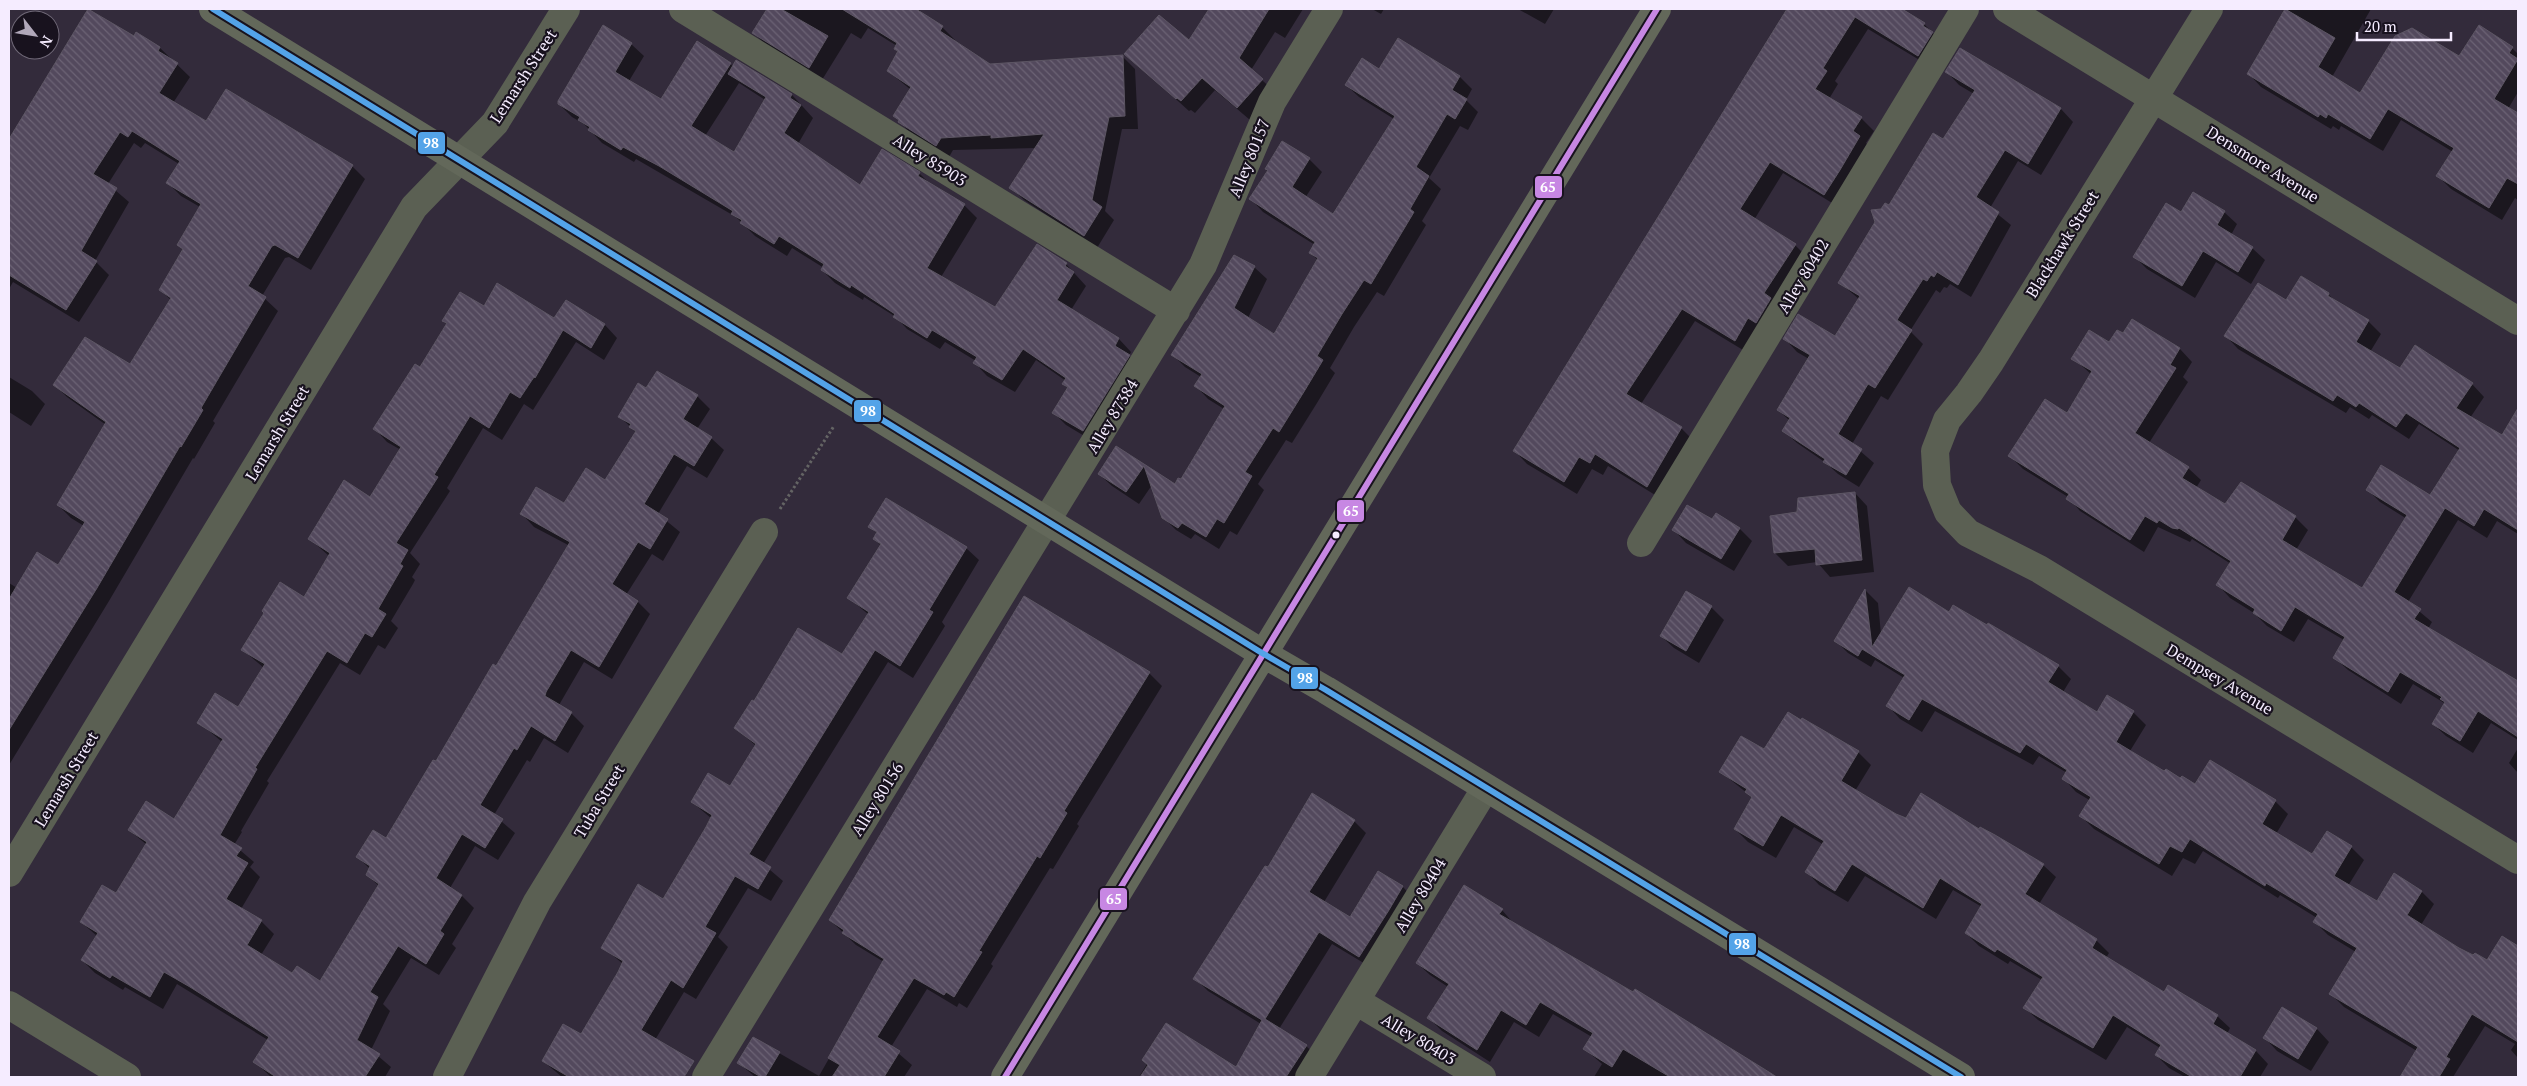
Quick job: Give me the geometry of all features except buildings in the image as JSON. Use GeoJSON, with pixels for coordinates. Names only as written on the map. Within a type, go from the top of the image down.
{"type":"FeatureCollection","features":[{"type":"Feature","properties":{"kind":"main road"},"geometry":{"type":"LineString","coordinates":[[213,9],[1262,653],[1326,690],[1485,789],[1961,1077]]}},
{"type":"Feature","properties":{"kind":"main road"},"geometry":{"type":"LineString","coordinates":[[1005,1077],[1262,653],[1657,9]]}},
{"type":"Feature","properties":{"kind":"street","name":"Lemarsh Street"},"geometry":{"type":"LineString","coordinates":[[9,872],[414,207],[458,159],[495,123],[566,9]]}},
{"type":"Feature","properties":{"kind":"street","name":"Alley 85903"},"geometry":{"type":"LineString","coordinates":[[684,9],[1176,311]]}},
{"type":"Feature","properties":{"kind":"street","name":"Alley 80157"},"geometry":{"type":"LineString","coordinates":[[1176,311],[1203,265],[1272,102],[1329,9]]}},
{"type":"Feature","properties":{"kind":"street","name":"Alley 80402"},"geometry":{"type":"LineString","coordinates":[[1641,543],[1965,9]]}},
{"type":"Feature","properties":{"kind":"street","name":"Densmore Avenue"},"geometry":{"type":"LineString","coordinates":[[2007,9],[2154,96],[2518,321]]}},
{"type":"Feature","properties":{"kind":"street","name":"Blackhawk Street"},"geometry":{"type":"LineString","coordinates":[[1937,485],[1935,451],[1947,420],[1969,394],[1991,361],[2209,9]]}},
{"type":"Feature","properties":{"kind":"street","name":"Alley 87384"},"geometry":{"type":"LineString","coordinates":[[1048,521],[1176,311]]}},
{"type":"Feature","properties":{"kind":"street","name":"Dempsey Avenue"},"geometry":{"type":"LineString","coordinates":[[1937,485],[1948,512],[1968,533],[2039,569],[2518,860]]}},
{"type":"Feature","properties":{"kind":"street","name":"Alley 80156"},"geometry":{"type":"LineString","coordinates":[[706,1077],[1048,521]]}},
{"type":"Feature","properties":{"kind":"street","name":"Tuba Street"},"geometry":{"type":"LineString","coordinates":[[447,1077],[537,902],[764,532]]}},
{"type":"Feature","properties":{"kind":"street","name":"Alley 80404"},"geometry":{"type":"LineString","coordinates":[[1309,1077],[1485,789]]}},
{"type":"Feature","properties":{"kind":"street","name":"Alley 80403"},"geometry":{"type":"LineString","coordinates":[[1356,1001],[1482,1077]]}},
{"type":"Feature","properties":{"kind":"street"},"geometry":{"type":"LineString","coordinates":[[9,1005],[127,1077]]}},
{"type":"Feature","properties":{"kind":"path"},"geometry":{"type":"LineString","coordinates":[[764,532],[799,483],[850,400]]}},
{"type":"Feature","properties":{"kind":"transit line","name":"98"},"geometry":{"type":"LineString","coordinates":[[213,9],[1262,653],[1326,690],[1961,1077]]}},
{"type":"Feature","properties":{"kind":"transit line","name":"65"},"geometry":{"type":"LineString","coordinates":[[1005,1077],[1657,9]]}}]}
